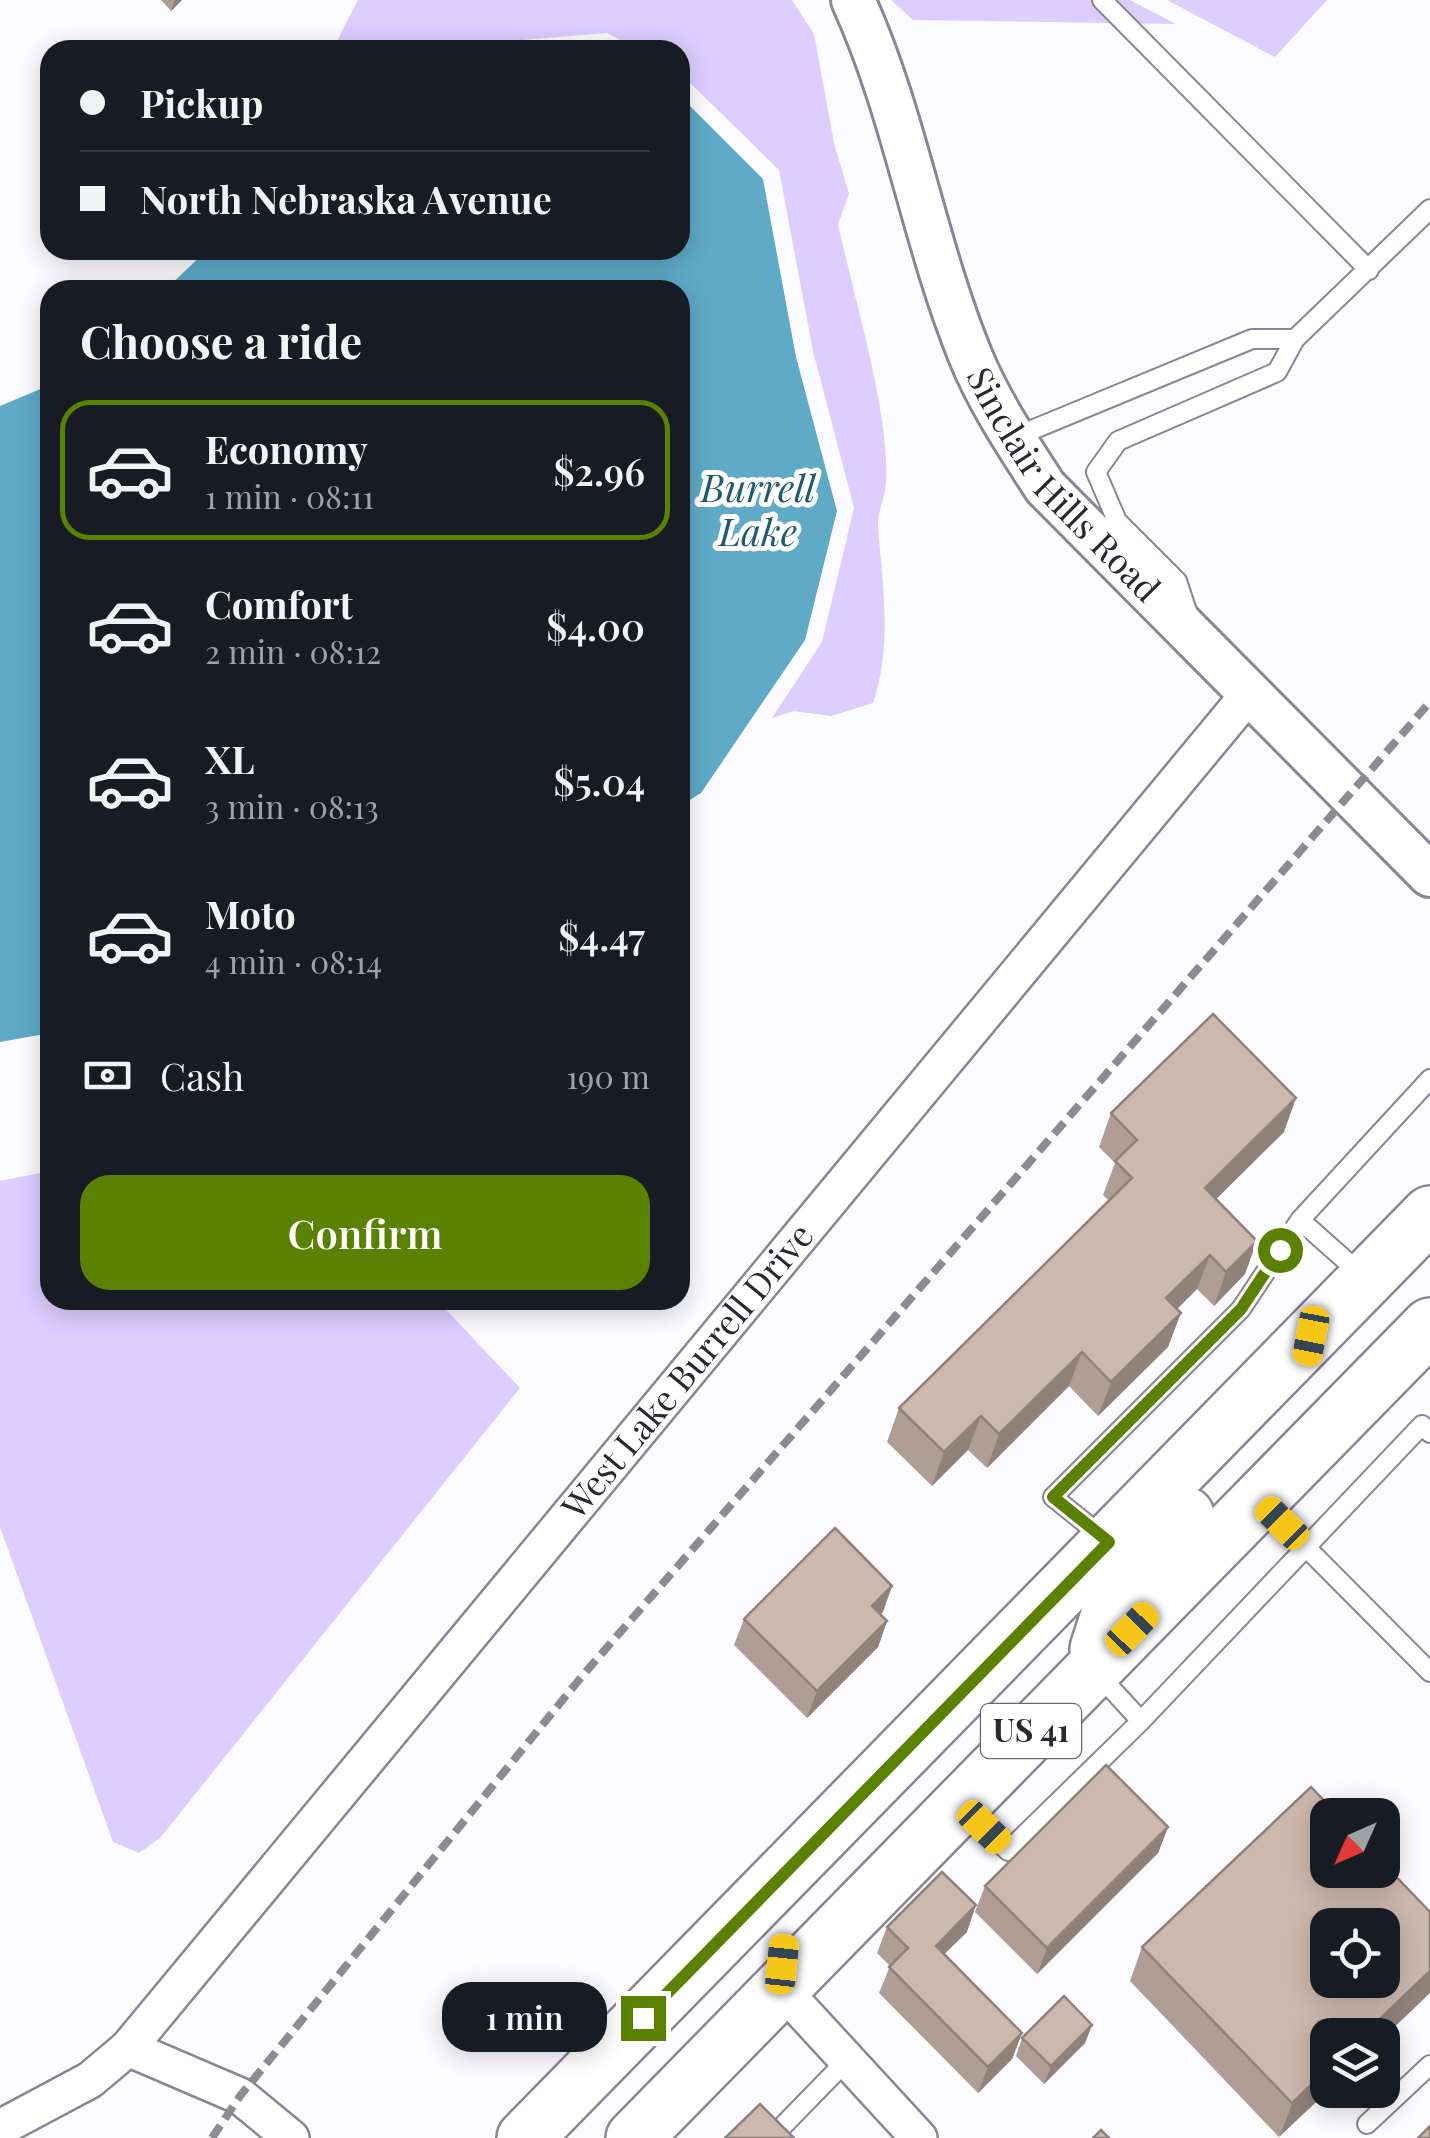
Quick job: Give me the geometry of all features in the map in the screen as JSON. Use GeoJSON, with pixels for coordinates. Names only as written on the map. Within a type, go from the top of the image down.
{"type":"FeatureCollection","features":[{"type":"Feature","properties":{"kind":"main road","name":"US 41"},"geometry":{"type":"LineString","coordinates":[[525,2138],[1430,1214]]}},
{"type":"Feature","properties":{"kind":"main road","name":"US 41"},"geometry":{"type":"LineString","coordinates":[[634,2138],[1430,1326]]}},
{"type":"Feature","properties":{"kind":"main road"},"geometry":{"type":"LineString","coordinates":[[1094,1668],[1117,1590],[1268,1429],[1304,1376],[1311,1336]]}},
{"type":"Feature","properties":{"kind":"main road"},"geometry":{"type":"LineString","coordinates":[[780,1986],[784,1942],[796,1921],[977,1730],[989,1698],[979,1675]]}},
{"type":"Feature","properties":{"kind":"street","name":"Sinclair Hills Road"},"geometry":{"type":"LineString","coordinates":[[853,0],[884,79],[970,355],[1045,488],[1429,871]]}},
{"type":"Feature","properties":{"kind":"street","name":"West Lake Burrell Drive"},"geometry":{"type":"LineString","coordinates":[[0,2128],[90,2080],[128,2048],[1249,694]]}},
{"type":"Feature","properties":{"kind":"street"},"geometry":{"type":"LineString","coordinates":[[780,1986],[918,2138]]}},
{"type":"Feature","properties":{"kind":"street"},"geometry":{"type":"LineString","coordinates":[[128,2048],[240,2096],[291,2138]]}},
{"type":"Feature","properties":{"kind":"lane"},"geometry":{"type":"LineString","coordinates":[[1102,0],[1369,270]]}},
{"type":"Feature","properties":{"kind":"lane"},"geometry":{"type":"LineString","coordinates":[[1197,641],[1178,581],[1117,521],[1096,472],[1118,441],[1277,372],[1295,339],[1430,209]]}},
{"type":"Feature","properties":{"kind":"lane"},"geometry":{"type":"LineString","coordinates":[[1014,438],[1252,339],[1295,339]]}},
{"type":"Feature","properties":{"kind":"lane"},"geometry":{"type":"LineString","coordinates":[[1109,1542],[1053,1497],[1241,1309],[1300,1220],[1430,1080]]}},
{"type":"Feature","properties":{"kind":"lane"},"geometry":{"type":"LineString","coordinates":[[1300,1220],[1366,1279]]}},
{"type":"Feature","properties":{"kind":"lane"},"geometry":{"type":"LineString","coordinates":[[960,1804],[1008,1851],[1141,1721],[1428,1426]]}},
{"type":"Feature","properties":{"kind":"lane"},"geometry":{"type":"LineString","coordinates":[[1259,1500],[1430,1672]]}},
{"type":"Feature","properties":{"kind":"lane"},"geometry":{"type":"LineString","coordinates":[[1094,1668],[1141,1721]]}},
{"type":"Feature","properties":{"kind":"lane"},"geometry":{"type":"LineString","coordinates":[[776,2134],[847,2060]]}},
{"type":"Feature","properties":{"kind":"lane"},"geometry":{"type":"LineString","coordinates":[[1367,2124],[1430,2066]]}},
{"type":"Feature","properties":{"kind":"shaded area"},"geometry":{"type":"Polygon","coordinates":[[[358,0],[792,0],[814,34],[834,143],[849,194],[838,224],[869,354],[886,454],[886,482],[878,528],[884,638],[873,703],[831,716],[794,711],[772,718],[822,642],[854,508],[813,351],[779,170],[690,83],[690,40],[620,40],[607,33],[523,40],[338,40],[358,0]]]}},
{"type":"Feature","properties":{"kind":"shaded area"},"geometry":{"type":"Polygon","coordinates":[[[891,0],[1130,0],[1176,24],[913,20],[891,0]]]}},
{"type":"Feature","properties":{"kind":"shaded area"},"geometry":{"type":"Polygon","coordinates":[[[1167,0],[1327,0],[1275,57],[1167,0]]]}},
{"type":"Feature","properties":{"kind":"shaded area"},"geometry":{"type":"Polygon","coordinates":[[[40,1173],[40,1310],[446,1310],[520,1388],[160,1838],[139,1853],[113,1842],[0,1527],[0,1181],[40,1173]]]}},
{"type":"Feature","properties":{"kind":"water","name":"Burrell Lake"},"geometry":{"type":"Polygon","coordinates":[[[690,106],[763,179],[796,357],[837,511],[805,640],[701,793],[690,800],[690,280],[176,280],[196,260],[690,260],[690,106]]]}},
{"type":"Feature","properties":{"kind":"water"},"geometry":{"type":"Polygon","coordinates":[[[40,389],[40,1035],[0,1042],[0,406],[40,389]]]}},
{"type":"Feature","properties":{"kind":"building"},"geometry":{"type":"Polygon","coordinates":[[[1213,1014],[1296,1098],[1205,1188],[1257,1241],[1226,1272],[1210,1255],[1166,1298],[1181,1313],[1111,1382],[1082,1352],[999,1434],[981,1416],[944,1452],[899,1408],[1132,1178],[1115,1161],[1137,1140],[1111,1113],[1213,1014]]]}},
{"type":"Feature","properties":{"kind":"building"},"geometry":{"type":"Polygon","coordinates":[[[835,1528],[892,1586],[872,1606],[887,1621],[817,1691],[744,1619],[835,1528]]]}},
{"type":"Feature","properties":{"kind":"building"},"geometry":{"type":"Polygon","coordinates":[[[1106,1765],[1168,1827],[1047,1948],[985,1886],[1106,1765]]]}},
{"type":"Feature","properties":{"kind":"building"},"geometry":{"type":"Polygon","coordinates":[[[1311,1787],[1322,1798],[1310,1798],[1310,1888],[1400,1888],[1400,1881],[1430,1912],[1430,1971],[1381,2018],[1310,2018],[1310,2086],[1292,2103],[1142,1947],[1311,1787]]]}},
{"type":"Feature","properties":{"kind":"building"},"geometry":{"type":"Polygon","coordinates":[[[942,1872],[976,1905],[936,1946],[1022,2033],[988,2067],[889,1967],[908,1948],[887,1927],[942,1872]]]}},
{"type":"Feature","properties":{"kind":"building"},"geometry":{"type":"Polygon","coordinates":[[[1064,1996],[1092,2025],[1051,2066],[1022,2038],[1064,1996]]]}},
{"type":"Feature","properties":{"kind":"building"},"geometry":{"type":"Polygon","coordinates":[[[760,2104],[794,2138],[725,2138],[760,2104]]]}},
{"type":"Feature","properties":{"kind":"building"},"geometry":{"type":"Polygon","coordinates":[[[1430,2126],[1430,2138],[1418,2138],[1430,2126]]]}},
{"type":"Feature","properties":{"kind":"building"},"geometry":{"type":"Polygon","coordinates":[[[1101,2130],[1109,2138],[1093,2138],[1101,2130]]]}},
{"type":"Feature","properties":{"kind":"railway"},"geometry":{"type":"LineString","coordinates":[[212,2138],[240,2096],[583,1675],[1430,702]]}},
{"type":"Feature","properties":{"kind":"route"},"geometry":{"type":"LineString","coordinates":[[643,2018],[1109,1542],[1053,1497],[1241,1309],[1280,1250]]}}]}
